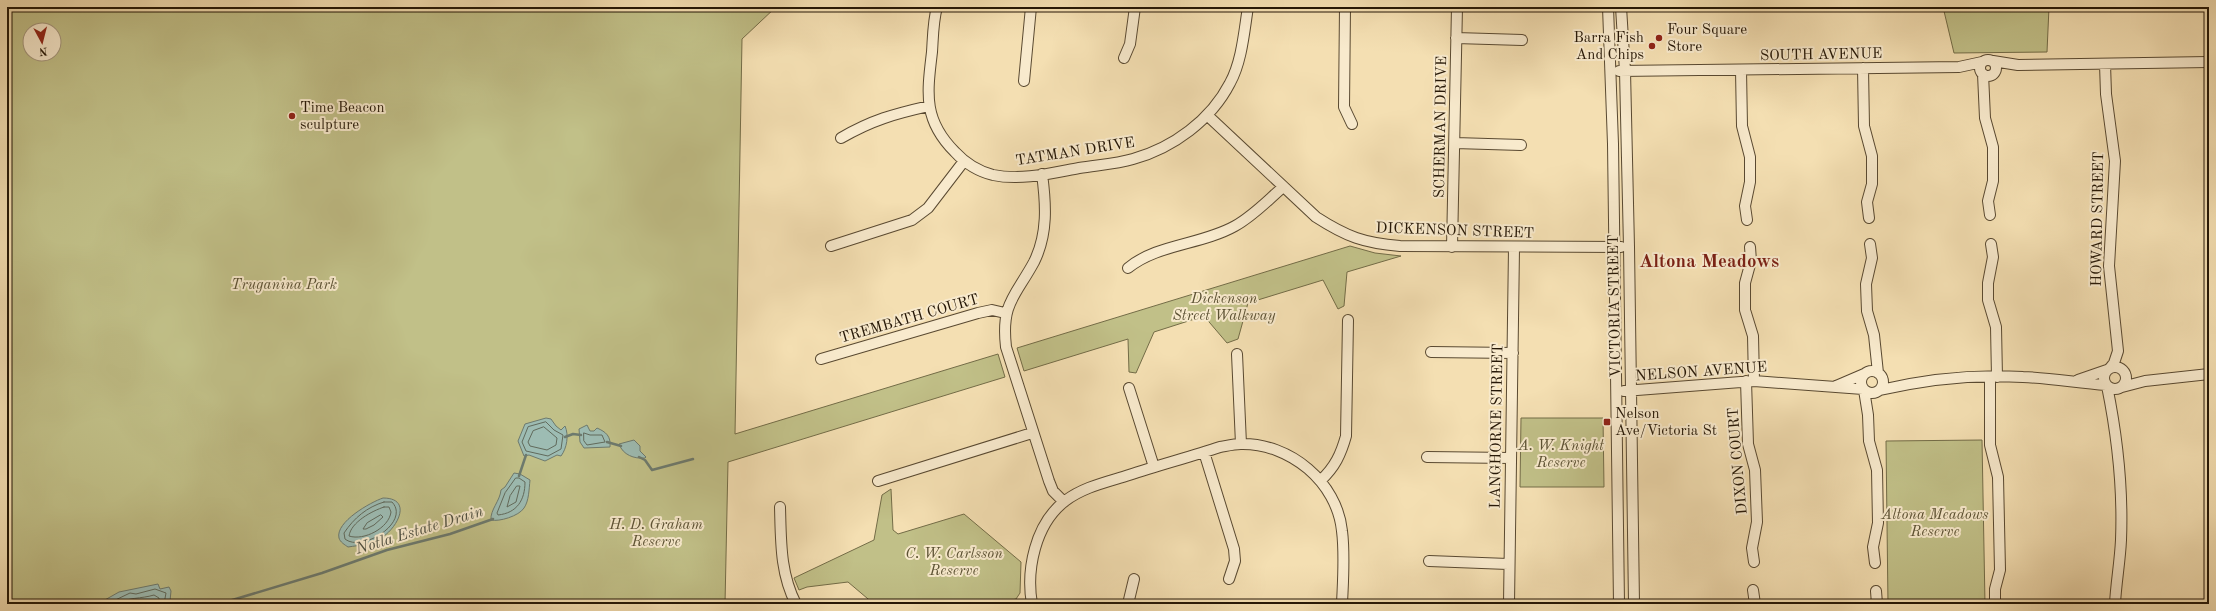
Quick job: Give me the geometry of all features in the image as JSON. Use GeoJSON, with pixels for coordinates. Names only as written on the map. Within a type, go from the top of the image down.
{"type":"FeatureCollection","features":[{"type":"Feature","properties":{"kind":"street","name":"TATMAN DRIVE"},"geometry":{"type":"LineString","coordinates":[[937,7],[928,86],[929,106],[933,123],[942,139],[964,161],[978,171],[1015,178],[1133,160],[1164,148],[1185,135],[1207,115],[1230,83],[1242,47],[1248,7]]}},
{"type":"Feature","properties":{"kind":"street"},"geometry":{"type":"LineString","coordinates":[[1024,80],[1031,7]]}},
{"type":"Feature","properties":{"kind":"street"},"geometry":{"type":"LineString","coordinates":[[1124,58],[1130,44],[1135,7]]}},
{"type":"Feature","properties":{"kind":"street"},"geometry":{"type":"LineString","coordinates":[[1345,7],[1344,107],[1352,124]]}},
{"type":"Feature","properties":{"kind":"street","name":"SCHERMAN DRIVE"},"geometry":{"type":"LineString","coordinates":[[1452,247],[1457,7]]}},
{"type":"Feature","properties":{"kind":"street","name":"VICTORIA STREET"},"geometry":{"type":"LineString","coordinates":[[1608,7],[1611,72],[1619,604]]}},
{"type":"Feature","properties":{"kind":"street","name":"VICTORIA STREET"},"geometry":{"type":"LineString","coordinates":[[1621,7],[1625,71],[1629,247],[1634,604]]}},
{"type":"Feature","properties":{"kind":"street"},"geometry":{"type":"LineString","coordinates":[[1456,38],[1522,40]]}},
{"type":"Feature","properties":{"kind":"street","name":"SOUTH AVENUE"},"geometry":{"type":"LineString","coordinates":[[1611,72],[1959,67],[1989,60],[2018,66],[2209,62]]}},
{"type":"Feature","properties":{"kind":"street"},"geometry":{"type":"LineString","coordinates":[[1982,62],[1980,66],[1988,73]]}},
{"type":"Feature","properties":{"kind":"street"},"geometry":{"type":"LineString","coordinates":[[1990,215],[1988,201],[1993,180],[1993,146],[1985,122],[1985,95],[1988,73],[1996,65],[1993,62]]}},
{"type":"Feature","properties":{"kind":"street","name":"HOWARD STREET"},"geometry":{"type":"LineString","coordinates":[[2105,64],[2108,110],[2115,162],[2109,266],[2112,306],[2118,351],[2123,371]]}},
{"type":"Feature","properties":{"kind":"street","name":"SOUTH AVENUE"},"geometry":{"type":"LineString","coordinates":[[1959,67],[1988,73],[2018,66]]}},
{"type":"Feature","properties":{"kind":"street"},"geometry":{"type":"LineString","coordinates":[[1863,68],[1864,126],[1872,156],[1872,184],[1867,202],[1869,218]]}},
{"type":"Feature","properties":{"kind":"street"},"geometry":{"type":"LineString","coordinates":[[1741,70],[1742,129],[1750,157],[1750,182],[1745,206],[1748,220]]}},
{"type":"Feature","properties":{"kind":"street"},"geometry":{"type":"LineString","coordinates":[[841,138],[869,122],[890,114],[929,106]]}},
{"type":"Feature","properties":{"kind":"street","name":"DICKENSON STREET"},"geometry":{"type":"LineString","coordinates":[[1207,115],[1282,188],[1316,217],[1335,229],[1356,239],[1372,244],[1452,247],[1629,247]]}},
{"type":"Feature","properties":{"kind":"street"},"geometry":{"type":"LineString","coordinates":[[1455,143],[1521,145]]}},
{"type":"Feature","properties":{"kind":"street"},"geometry":{"type":"LineString","coordinates":[[831,246],[912,220],[928,208],[964,161]]}},
{"type":"Feature","properties":{"kind":"street"},"geometry":{"type":"LineString","coordinates":[[1042,174],[1046,217],[1040,246],[1034,261],[1012,297],[1005,313],[1004,328],[1006,347],[1032,433],[1049,482],[1053,490],[1064,502]]}},
{"type":"Feature","properties":{"kind":"street"},"geometry":{"type":"LineString","coordinates":[[1128,268],[1140,258],[1209,237],[1234,227],[1252,216],[1282,188]]}},
{"type":"Feature","properties":{"kind":"street"},"geometry":{"type":"LineString","coordinates":[[1868,415],[1871,403],[1883,384],[1875,354],[1874,335],[1867,311],[1866,284],[1872,258],[1870,244]]}},
{"type":"Feature","properties":{"kind":"street"},"geometry":{"type":"LineString","coordinates":[[1991,244],[1993,257],[1988,280],[1988,300],[1996,327],[1990,445],[1998,477],[2000,570],[1995,589],[1995,604]]}},
{"type":"Feature","properties":{"kind":"street","name":"DIXON COURT"},"geometry":{"type":"LineString","coordinates":[[1750,247],[1751,261],[1745,283],[1745,310],[1753,336],[1748,444],[1755,470],[1757,522],[1752,548],[1754,562]]}},
{"type":"Feature","properties":{"kind":"street","name":"LANGHORNE STREET"},"geometry":{"type":"LineString","coordinates":[[1509,604],[1508,564],[1514,248]]}},
{"type":"Feature","properties":{"kind":"street","name":"TREMBATH COURT"},"geometry":{"type":"LineString","coordinates":[[821,359],[978,313],[992,310],[1005,313]]}},
{"type":"Feature","properties":{"kind":"street"},"geometry":{"type":"LineString","coordinates":[[1321,480],[1333,470],[1342,452],[1346,436],[1348,320]]}},
{"type":"Feature","properties":{"kind":"street"},"geometry":{"type":"LineString","coordinates":[[2115,604],[2121,541],[2121,504],[2111,407],[2104,375],[2114,362],[2118,351]]}},
{"type":"Feature","properties":{"kind":"street"},"geometry":{"type":"LineString","coordinates":[[1431,352],[1513,353]]}},
{"type":"Feature","properties":{"kind":"street"},"geometry":{"type":"LineString","coordinates":[[1237,354],[1241,444]]}},
{"type":"Feature","properties":{"kind":"street"},"geometry":{"type":"LineString","coordinates":[[1875,354],[1871,366],[1861,380],[1868,415],[1869,441],[1877,470],[1878,523],[1873,547],[1875,563]]}},
{"type":"Feature","properties":{"kind":"street"},"geometry":{"type":"LineString","coordinates":[[2074,381],[2097,375],[2108,369],[2116,367],[2145,381]]}},
{"type":"Feature","properties":{"kind":"street"},"geometry":{"type":"LineString","coordinates":[[1865,373],[1872,371],[1896,382],[1912,384]]}},
{"type":"Feature","properties":{"kind":"street"},"geometry":{"type":"LineString","coordinates":[[2111,407],[2120,388],[2126,380],[2123,371]]}},
{"type":"Feature","properties":{"kind":"street","name":"NELSON AVENUE"},"geometry":{"type":"LineString","coordinates":[[1836,386],[1865,373]]}},
{"type":"Feature","properties":{"kind":"street"},"geometry":{"type":"LineString","coordinates":[[1863,390],[1871,394],[1912,384],[1968,377],[2074,381],[2120,388],[2145,381],[2209,374]]}},
{"type":"Feature","properties":{"kind":"street","name":"NELSON AVENUE"},"geometry":{"type":"LineString","coordinates":[[1616,392],[1750,381],[1836,386],[1863,390]]}},
{"type":"Feature","properties":{"kind":"street"},"geometry":{"type":"LineString","coordinates":[[1130,388],[1154,467]]}},
{"type":"Feature","properties":{"kind":"street"},"geometry":{"type":"LineString","coordinates":[[878,481],[1032,433]]}},
{"type":"Feature","properties":{"kind":"street"},"geometry":{"type":"LineString","coordinates":[[1032,604],[1029,577],[1033,553],[1045,524],[1064,502],[1098,484],[1204,452],[1241,444],[1271,449],[1285,454],[1299,462],[1321,480],[1332,499],[1342,530],[1342,604]]}},
{"type":"Feature","properties":{"kind":"street"},"geometry":{"type":"LineString","coordinates":[[1204,452],[1234,549],[1235,561],[1228,579]]}},
{"type":"Feature","properties":{"kind":"street"},"geometry":{"type":"LineString","coordinates":[[1427,457],[1511,458]]}},
{"type":"Feature","properties":{"kind":"street"},"geometry":{"type":"LineString","coordinates":[[780,507],[783,570],[787,587],[796,604]]}},
{"type":"Feature","properties":{"kind":"street"},"geometry":{"type":"LineString","coordinates":[[1429,561],[1508,564]]}},
{"type":"Feature","properties":{"kind":"street"},"geometry":{"type":"LineString","coordinates":[[1128,604],[1134,579]]}},
{"type":"Feature","properties":{"kind":"street"},"geometry":{"type":"LineString","coordinates":[[1754,590],[1756,604]]}},
{"type":"Feature","properties":{"kind":"street"},"geometry":{"type":"LineString","coordinates":[[1876,592],[1877,604]]}},
{"type":"Feature","properties":{"kind":"green space","name":"Truganina Park"},"geometry":{"type":"Polygon","coordinates":[[[7,7],[776,7],[742,39],[735,434],[998,354],[1005,377],[728,462],[725,604],[7,604],[7,7]]]}},
{"type":"Feature","properties":{"kind":"green space"},"geometry":{"type":"Polygon","coordinates":[[[1943,7],[2049,7],[2047,52],[1954,53],[1943,7]]]}},
{"type":"Feature","properties":{"kind":"green space","name":"Dickenson Street Walkway"},"geometry":{"type":"Polygon","coordinates":[[[1350,246],[1375,253],[1401,256],[1347,272],[1344,306],[1338,309],[1323,280],[1248,303],[1238,339],[1227,343],[1204,316],[1154,332],[1136,373],[1129,372],[1128,339],[1024,371],[1017,348],[1350,246]]]}},
{"type":"Feature","properties":{"kind":"green space","name":"A. W. Knight Reserve"},"geometry":{"type":"Polygon","coordinates":[[[1521,418],[1603,418],[1604,487],[1520,487],[1521,418]]]}},
{"type":"Feature","properties":{"kind":"green space","name":"Altona Meadows Reserve"},"geometry":{"type":"Polygon","coordinates":[[[1982,440],[1985,604],[1888,604],[1886,441],[1982,440]]]}},
{"type":"Feature","properties":{"kind":"green space","name":"C. W. Carlsson Reserve"},"geometry":{"type":"Polygon","coordinates":[[[891,489],[893,530],[898,534],[964,514],[1021,562],[1020,593],[1016,599],[997,604],[874,604],[848,582],[807,587],[799,590],[794,578],[874,540],[882,495],[891,489]]]}},
{"type":"Feature","properties":{"kind":"water"},"geometry":{"type":"Polygon","coordinates":[[[546,418],[551,419],[561,430],[565,426],[567,437],[563,453],[561,456],[557,455],[545,461],[529,455],[524,456],[518,441],[525,424],[546,418]]]}},
{"type":"Feature","properties":{"kind":"water"},"geometry":{"type":"Polygon","coordinates":[[[587,425],[590,431],[594,431],[597,428],[603,431],[609,437],[610,447],[584,448],[580,442],[579,429],[587,425]]]}},
{"type":"Feature","properties":{"kind":"water"},"geometry":{"type":"Polygon","coordinates":[[[634,440],[640,446],[640,451],[646,457],[645,458],[629,456],[623,451],[619,444],[634,440]]]}},
{"type":"Feature","properties":{"kind":"water"},"geometry":{"type":"Polygon","coordinates":[[[514,473],[520,474],[530,480],[526,505],[518,514],[509,518],[491,520],[492,513],[501,490],[505,487],[514,473]]]}},
{"type":"Feature","properties":{"kind":"water"},"geometry":{"type":"Polygon","coordinates":[[[383,498],[392,499],[398,503],[400,508],[400,514],[393,528],[381,538],[361,545],[348,547],[340,541],[339,532],[348,519],[363,508],[383,498]]]}},
{"type":"Feature","properties":{"kind":"water"},"geometry":{"type":"Polygon","coordinates":[[[158,584],[160,589],[169,587],[171,591],[170,601],[165,604],[103,604],[103,601],[119,592],[158,584]]]}},
{"type":"Feature","properties":{"kind":"waterway","name":"Notla Estate Drain"},"geometry":{"type":"LineString","coordinates":[[565,437],[573,434],[581,435]]}},
{"type":"Feature","properties":{"kind":"waterway","name":"Notla Estate Drain"},"geometry":{"type":"LineString","coordinates":[[607,442],[621,446]]}},
{"type":"Feature","properties":{"kind":"waterway","name":"Notla Estate Drain"},"geometry":{"type":"LineString","coordinates":[[519,476],[526,455]]}},
{"type":"Feature","properties":{"kind":"waterway","name":"Notla Estate Drain"},"geometry":{"type":"LineString","coordinates":[[639,457],[645,460],[652,470],[693,459]]}},
{"type":"Feature","properties":{"kind":"waterway","name":"Notla Estate Drain"},"geometry":{"type":"LineString","coordinates":[[219,604],[322,573],[387,550],[450,534],[493,519]]}},
{"type":"Feature","properties":{"kind":"place","name":"Four Square Store"},"geometry":{"type":"Point","coordinates":[1659,38]}},
{"type":"Feature","properties":{"kind":"place","name":"Barra Fish And Chips"},"geometry":{"type":"Point","coordinates":[1652,46]}},
{"type":"Feature","properties":{"kind":"place","name":"Time Beacon sculpture"},"geometry":{"type":"Point","coordinates":[292,116]}},
{"type":"Feature","properties":{"kind":"place","name":"Nelson Ave/Victoria St"},"geometry":{"type":"Point","coordinates":[1607,422]}},
{"type":"Feature","properties":{"kind":"district","name":"Altona Meadows"},"geometry":{"type":"Point","coordinates":[1709,260]}},
{"type":"Feature","properties":{"kind":"park label","name":"H. D. Graham Reserve"},"geometry":{"type":"Point","coordinates":[656,532]}}]}
